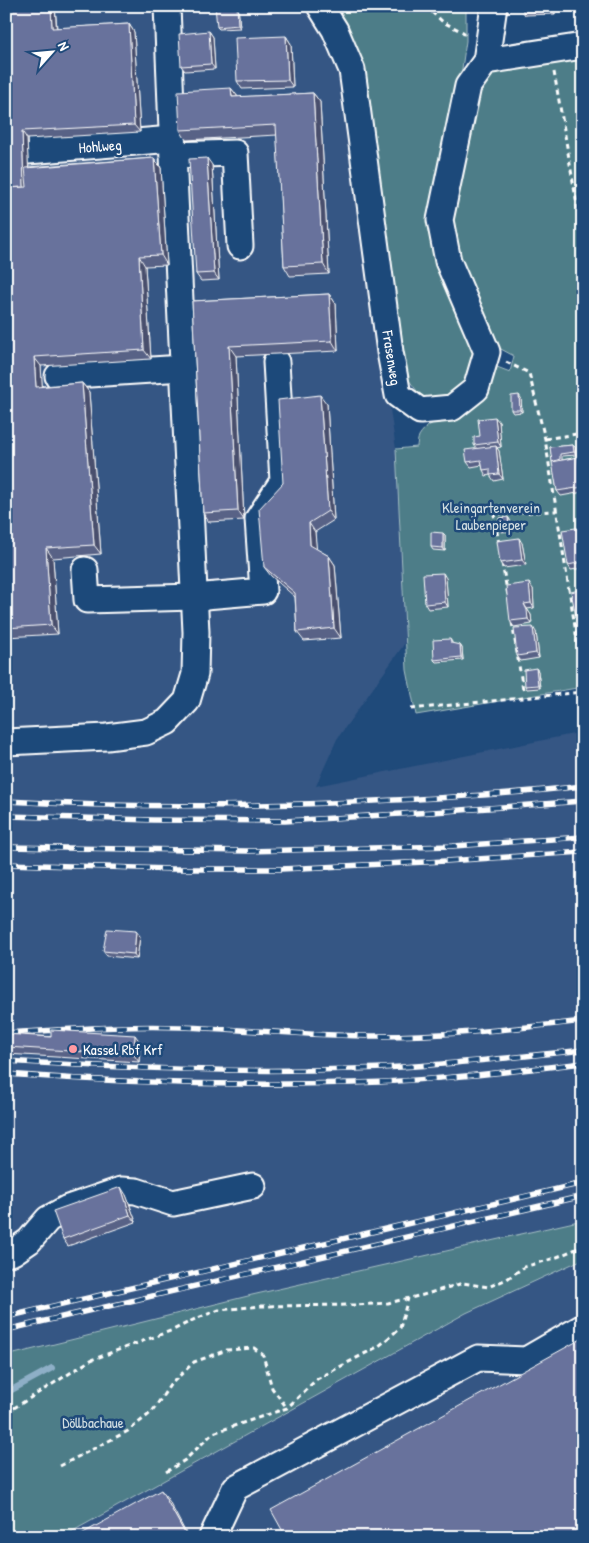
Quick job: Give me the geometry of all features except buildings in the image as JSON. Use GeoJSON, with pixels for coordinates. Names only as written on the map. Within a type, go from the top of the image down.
{"type":"FeatureCollection","features":[{"type":"Feature","properties":{"kind":"street"},"geometry":{"type":"LineString","coordinates":[[6,742],[107,737],[146,732],[167,722],[188,701],[195,674],[196,632],[172,147],[167,6]]}},
{"type":"Feature","properties":{"kind":"street","name":"Frasenweg"},"geometry":{"type":"LineString","coordinates":[[320,6],[335,30],[352,70],[390,352],[398,395],[420,411],[452,408],[476,388],[487,352]]}},
{"type":"Feature","properties":{"kind":"street"},"geometry":{"type":"LineString","coordinates":[[487,352],[448,261],[440,220],[468,86],[486,61],[494,6]]}},
{"type":"Feature","properties":{"kind":"street"},"geometry":{"type":"LineString","coordinates":[[486,61],[583,46]]}},
{"type":"Feature","properties":{"kind":"street","name":"Hohlweg"},"geometry":{"type":"LineString","coordinates":[[28,151],[172,147],[235,153],[240,246]]}},
{"type":"Feature","properties":{"kind":"street"},"geometry":{"type":"LineString","coordinates":[[85,570],[87,600],[194,597],[263,591],[258,519],[283,481],[276,362]]}},
{"type":"Feature","properties":{"kind":"street"},"geometry":{"type":"LineString","coordinates":[[58,376],[183,368]]}},
{"type":"Feature","properties":{"kind":"street"},"geometry":{"type":"LineString","coordinates":[[6,1254],[13,1252],[29,1241],[48,1219],[68,1208],[121,1190],[136,1191],[173,1203],[253,1186]]}},
{"type":"Feature","properties":{"kind":"street"},"geometry":{"type":"LineString","coordinates":[[212,1537],[235,1488],[478,1358],[526,1360],[583,1328]]}},
{"type":"Feature","properties":{"kind":"path"},"geometry":{"type":"LineString","coordinates":[[425,6],[443,22]]}},
{"type":"Feature","properties":{"kind":"path"},"geometry":{"type":"LineString","coordinates":[[552,51],[583,239]]}},
{"type":"Feature","properties":{"kind":"path"},"geometry":{"type":"LineString","coordinates":[[487,352],[529,373],[546,439],[583,677]]}},
{"type":"Feature","properties":{"kind":"path"},"geometry":{"type":"LineString","coordinates":[[546,439],[583,433]]}},
{"type":"Feature","properties":{"kind":"path"},"geometry":{"type":"LineString","coordinates":[[509,602],[494,514],[556,511]]}},
{"type":"Feature","properties":{"kind":"path"},"geometry":{"type":"LineString","coordinates":[[512,622],[523,690]]}},
{"type":"Feature","properties":{"kind":"path"},"geometry":{"type":"LineString","coordinates":[[411,709],[583,692]]}},
{"type":"Feature","properties":{"kind":"path"},"geometry":{"type":"LineString","coordinates":[[6,1413],[91,1360],[173,1330],[218,1310],[261,1306],[388,1303],[463,1283],[488,1287],[508,1279],[524,1267],[555,1258],[583,1246]]}},
{"type":"Feature","properties":{"kind":"path"},"geometry":{"type":"LineString","coordinates":[[166,1472],[185,1460],[213,1433],[287,1408],[317,1379],[379,1346],[400,1328],[408,1298]]}},
{"type":"Feature","properties":{"kind":"path"},"geometry":{"type":"LineString","coordinates":[[60,1466],[128,1431],[152,1412],[170,1385],[194,1362],[227,1350],[254,1348],[264,1354],[272,1388],[287,1408]]}},
{"type":"Feature","properties":{"kind":"shaded area"},"geometry":{"type":"Polygon","coordinates":[[[6,6],[308,6],[321,22],[345,76],[396,449],[405,643],[337,739],[316,786],[583,732],[583,1220],[252,1295],[6,1356],[6,6]]]}},
{"type":"Feature","properties":{"kind":"shaded area"},"geometry":{"type":"Polygon","coordinates":[[[583,1259],[583,1537],[62,1537],[466,1313],[583,1259]]]}},
{"type":"Feature","properties":{"kind":"green space"},"geometry":{"type":"Polygon","coordinates":[[[334,6],[466,6],[466,41],[459,89],[432,221],[475,346],[473,377],[452,394],[422,398],[403,372],[334,6]]]}},
{"type":"Feature","properties":{"kind":"green space","name":"Kleingartenverein Laubenpieper"},"geometry":{"type":"Polygon","coordinates":[[[583,55],[583,687],[416,715],[407,670],[396,449],[417,447],[419,436],[430,425],[474,407],[486,394],[497,367],[510,372],[514,356],[499,348],[458,254],[451,221],[478,88],[499,68],[583,55]]]}},
{"type":"Feature","properties":{"kind":"green space","name":"Döllbachaue"},"geometry":{"type":"Polygon","coordinates":[[[583,1220],[583,1259],[466,1313],[62,1537],[6,1537],[6,1356],[252,1295],[583,1220]]]}},
{"type":"Feature","properties":{"kind":"waterway"},"geometry":{"type":"LineString","coordinates":[[6,1393],[52,1368]]}},
{"type":"Feature","properties":{"kind":"railway"},"geometry":{"type":"LineString","coordinates":[[6,801],[144,806],[282,805],[453,797],[583,786]]}},
{"type":"Feature","properties":{"kind":"railway"},"geometry":{"type":"LineString","coordinates":[[6,816],[285,821],[583,801]]}},
{"type":"Feature","properties":{"kind":"railway"},"geometry":{"type":"LineString","coordinates":[[6,847],[247,851],[453,846],[583,837]]}},
{"type":"Feature","properties":{"kind":"railway"},"geometry":{"type":"LineString","coordinates":[[6,864],[171,869],[281,869],[583,852]]}},
{"type":"Feature","properties":{"kind":"railway"},"geometry":{"type":"LineString","coordinates":[[6,1033],[93,1028],[158,1027],[327,1035],[402,1036],[479,1032],[583,1021]]}},
{"type":"Feature","properties":{"kind":"railway"},"geometry":{"type":"LineString","coordinates":[[6,1061],[180,1069],[310,1070],[440,1064],[583,1050]]}},
{"type":"Feature","properties":{"kind":"railway"},"geometry":{"type":"LineString","coordinates":[[6,1074],[136,1082],[310,1084],[440,1078],[583,1063]]}},
{"type":"Feature","properties":{"kind":"railway"},"geometry":{"type":"LineString","coordinates":[[6,1317],[583,1183]]}},
{"type":"Feature","properties":{"kind":"railway"},"geometry":{"type":"LineString","coordinates":[[6,1330],[583,1196]]}},
{"type":"Feature","properties":{"kind":"place","name":"Kassel Rbf Krf"},"geometry":{"type":"Point","coordinates":[73,1049]}}]}
